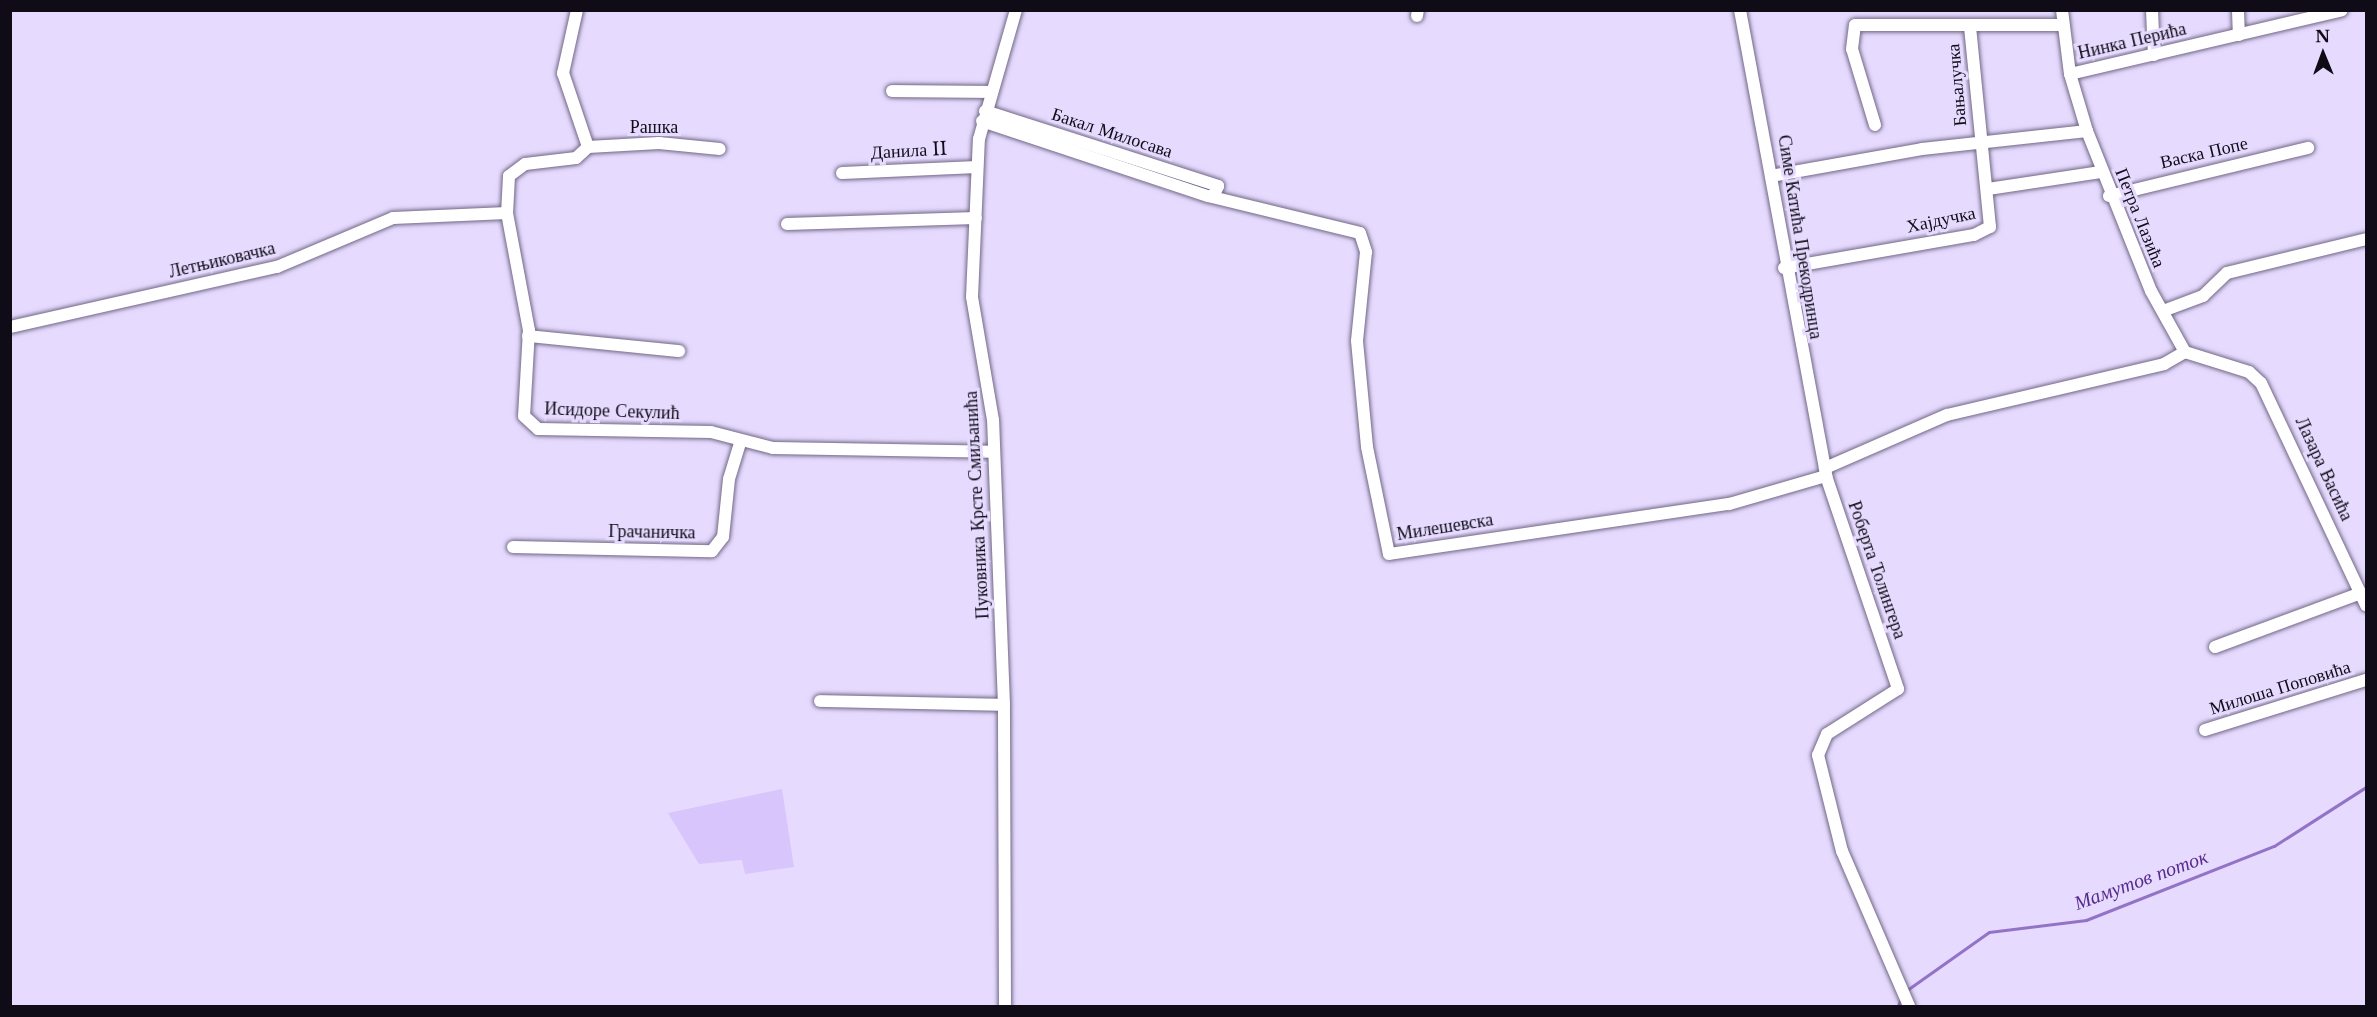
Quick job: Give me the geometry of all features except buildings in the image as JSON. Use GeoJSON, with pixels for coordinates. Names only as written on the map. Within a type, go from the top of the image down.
{"type":"FeatureCollection","features":[{"type":"Feature","properties":{"kind":"street"},"geometry":{"type":"LineString","coordinates":[[577,10],[563,73],[588,147]]}},
{"type":"Feature","properties":{"kind":"street","name":"Пуковника Крсте Смиљанића"},"geometry":{"type":"LineString","coordinates":[[1005,1006],[1004,705],[991,389],[973,316],[977,166],[983,116],[1016,10]]}},
{"type":"Feature","properties":{"kind":"street","name":"Симе Катића Прекодринца"},"geometry":{"type":"LineString","coordinates":[[1740,10],[1771,176],[1784,268],[1825,472]]}},
{"type":"Feature","properties":{"kind":"street","name":"Петра Лазића"},"geometry":{"type":"LineString","coordinates":[[2062,10],[2070,74],[2109,196],[2163,311],[2185,352]]}},
{"type":"Feature","properties":{"kind":"street"},"geometry":{"type":"LineString","coordinates":[[2152,10],[2154,55]]}},
{"type":"Feature","properties":{"kind":"street"},"geometry":{"type":"LineString","coordinates":[[2238,10],[2239,35]]}},
{"type":"Feature","properties":{"kind":"street","name":"Нинка Перића"},"geometry":{"type":"LineString","coordinates":[[2070,74],[2239,35],[2317,14],[2342,10]]}},
{"type":"Feature","properties":{"kind":"street"},"geometry":{"type":"LineString","coordinates":[[1875,125],[1852,49],[1855,25],[2062,24]]}},
{"type":"Feature","properties":{"kind":"street","name":"Бањалучка"},"geometry":{"type":"LineString","coordinates":[[1970,25],[1980,143],[1988,189]]}},
{"type":"Feature","properties":{"kind":"street"},"geometry":{"type":"LineString","coordinates":[[892,91],[990,92]]}},
{"type":"Feature","properties":{"kind":"street","name":"Бакал Милосава"},"geometry":{"type":"LineString","coordinates":[[983,116],[1218,186],[1214,197],[1360,233]]}},
{"type":"Feature","properties":{"kind":"street"},"geometry":{"type":"LineString","coordinates":[[1771,176],[1819,163],[2087,131]]}},
{"type":"Feature","properties":{"kind":"street","name":"Рашка"},"geometry":{"type":"LineString","coordinates":[[588,147],[659,143],[720,150]]}},
{"type":"Feature","properties":{"kind":"street","name":"Исидоре Секулић"},"geometry":{"type":"LineString","coordinates":[[588,147],[576,158],[525,164],[509,176],[507,213],[528,336],[524,416],[538,429],[711,432],[740,443],[993,452]]}},
{"type":"Feature","properties":{"kind":"street","name":"Васка Попе"},"geometry":{"type":"LineString","coordinates":[[2109,196],[2308,148]]}},
{"type":"Feature","properties":{"kind":"street","name":"Данила II"},"geometry":{"type":"LineString","coordinates":[[842,173],[977,166]]}},
{"type":"Feature","properties":{"kind":"street","name":"Хајдучка"},"geometry":{"type":"LineString","coordinates":[[1784,268],[1982,232],[1992,223],[1988,189],[2101,172]]}},
{"type":"Feature","properties":{"kind":"street","name":"Летњиковачка"},"geometry":{"type":"LineString","coordinates":[[10,327],[277,267],[393,218],[507,213]]}},
{"type":"Feature","properties":{"kind":"street"},"geometry":{"type":"LineString","coordinates":[[787,224],[976,218]]}},
{"type":"Feature","properties":{"kind":"street","name":"Милешевска"},"geometry":{"type":"LineString","coordinates":[[1360,233],[1365,252],[1357,341],[1367,447],[1389,554],[1729,504],[1825,472]]}},
{"type":"Feature","properties":{"kind":"street"},"geometry":{"type":"LineString","coordinates":[[2163,311],[2203,296],[2227,273],[2367,238]]}},
{"type":"Feature","properties":{"kind":"street"},"geometry":{"type":"LineString","coordinates":[[528,336],[679,351]]}},
{"type":"Feature","properties":{"kind":"street"},"geometry":{"type":"LineString","coordinates":[[1825,472],[1947,415],[2164,364],[2185,352]]}},
{"type":"Feature","properties":{"kind":"street","name":"Лазара Васића"},"geometry":{"type":"LineString","coordinates":[[2185,352],[2249,372],[2261,383],[2364,599]]}},
{"type":"Feature","properties":{"kind":"street","name":"Грачаничка"},"geometry":{"type":"LineString","coordinates":[[513,547],[712,551],[723,537],[729,479],[740,443]]}},
{"type":"Feature","properties":{"kind":"street","name":"Роберта Толингера"},"geometry":{"type":"LineString","coordinates":[[1825,472],[1898,689],[1827,734],[1818,755],[1842,851],[1909,1006]]}},
{"type":"Feature","properties":{"kind":"street"},"geometry":{"type":"LineString","coordinates":[[2215,647],[2364,599]]}},
{"type":"Feature","properties":{"kind":"street","name":"Милоша Поповића"},"geometry":{"type":"LineString","coordinates":[[2205,730],[2367,680]]}},
{"type":"Feature","properties":{"kind":"street"},"geometry":{"type":"LineString","coordinates":[[820,701],[1004,705]]}},
{"type":"Feature","properties":{"kind":"shaded area"},"geometry":{"type":"Polygon","coordinates":[[[782,789],[794,867],[745,874],[742,860],[699,864],[668,813],[782,789]]]}},
{"type":"Feature","properties":{"kind":"waterway","name":"Мамутов поток"},"geometry":{"type":"LineString","coordinates":[[1907,990],[1989,932],[2086,920],[2274,846],[2366,787]]}},
{"type":"Feature","properties":{"kind":"waterway","name":"Мамутов поток"},"geometry":{"type":"LineString","coordinates":[[1898,1006],[1901,997]]}}]}
